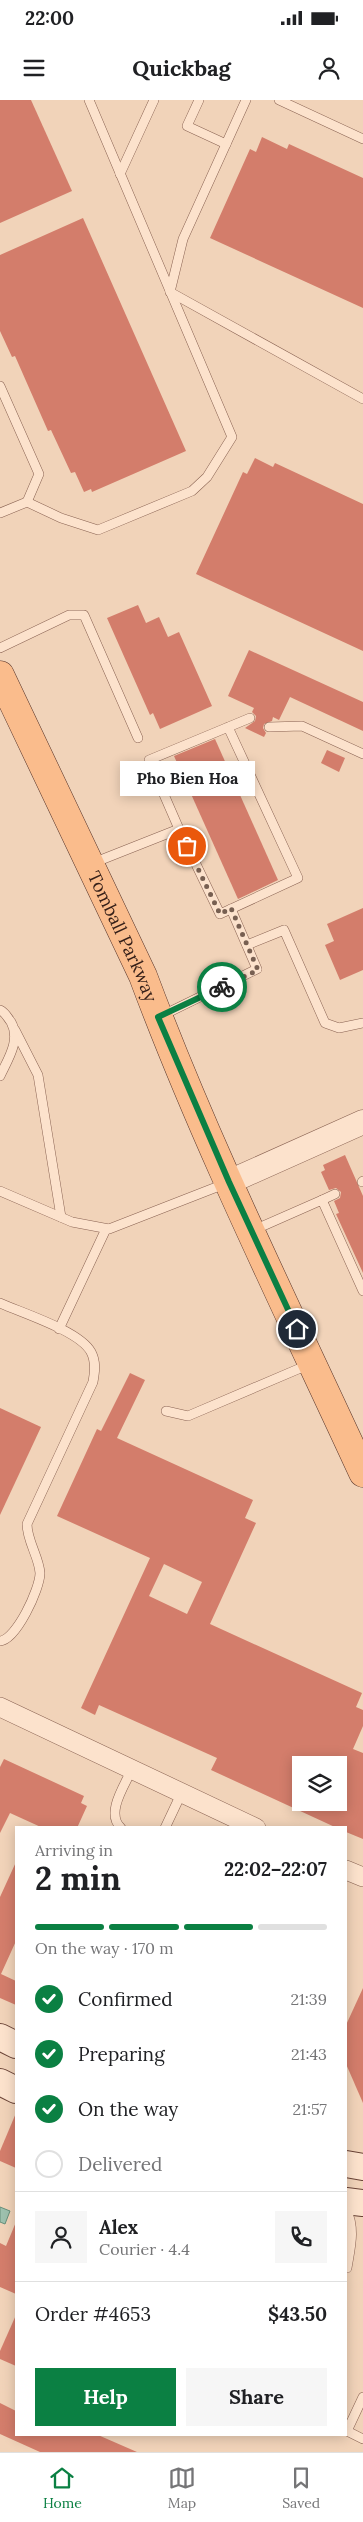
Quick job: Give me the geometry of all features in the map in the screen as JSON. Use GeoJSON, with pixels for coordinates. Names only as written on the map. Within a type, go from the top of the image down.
{"type":"FeatureCollection","features":[{"type":"Feature","properties":{"kind":"main road","name":"Tomball Parkway"},"geometry":{"type":"LineString","coordinates":[[1,681],[143,976],[158,1017],[229,1182],[363,1473]]}},
{"type":"Feature","properties":{"kind":"main road"},"geometry":{"type":"LineString","coordinates":[[0,2037],[15,2044]]}},
{"type":"Feature","properties":{"kind":"main road"},"geometry":{"type":"LineString","coordinates":[[0,2082],[15,2090]]}},
{"type":"Feature","properties":{"kind":"main road"},"geometry":{"type":"LineString","coordinates":[[347,2164],[363,2167]]}},
{"type":"Feature","properties":{"kind":"main road"},"geometry":{"type":"LineString","coordinates":[[347,2201],[363,2204]]}},
{"type":"Feature","properties":{"kind":"street"},"geometry":{"type":"LineString","coordinates":[[229,1182],[363,1122]]}},
{"type":"Feature","properties":{"kind":"street"},"geometry":{"type":"LineString","coordinates":[[0,1706],[252,1826]]}},
{"type":"Feature","properties":{"kind":"street"},"geometry":{"type":"LineString","coordinates":[[347,1870],[363,1877]]}},
{"type":"Feature","properties":{"kind":"lane"},"geometry":{"type":"LineString","coordinates":[[27,502],[61,518],[98,530],[192,491],[207,477],[232,437],[88,100]]}},
{"type":"Feature","properties":{"kind":"lane"},"geometry":{"type":"LineString","coordinates":[[120,174],[154,100]]}},
{"type":"Feature","properties":{"kind":"lane"},"geometry":{"type":"LineString","coordinates":[[199,100],[187,126],[226,144]]}},
{"type":"Feature","properties":{"kind":"lane"},"geometry":{"type":"LineString","coordinates":[[170,292],[183,239],[246,100]]}},
{"type":"Feature","properties":{"kind":"lane"},"geometry":{"type":"LineString","coordinates":[[279,100],[363,138]]}},
{"type":"Feature","properties":{"kind":"lane"},"geometry":{"type":"LineString","coordinates":[[170,292],[363,398]]}},
{"type":"Feature","properties":{"kind":"lane"},"geometry":{"type":"LineString","coordinates":[[0,386],[40,474],[27,502],[0,513]]}},
{"type":"Feature","properties":{"kind":"lane"},"geometry":{"type":"LineString","coordinates":[[0,648],[69,615],[84,615],[138,738]]}},
{"type":"Feature","properties":{"kind":"lane"},"geometry":{"type":"LineString","coordinates":[[228,727],[298,878],[220,914],[179,829],[149,760],[228,727],[250,718]]}},
{"type":"Feature","properties":{"kind":"lane"},"geometry":{"type":"LineString","coordinates":[[269,727],[302,726],[363,754]]}},
{"type":"Feature","properties":{"kind":"lane"},"geometry":{"type":"LineString","coordinates":[[90,864],[179,829]]}},
{"type":"Feature","properties":{"kind":"lane"},"geometry":{"type":"LineString","coordinates":[[158,1017],[258,970],[231,908]]}},
{"type":"Feature","properties":{"kind":"lane"},"geometry":{"type":"LineString","coordinates":[[247,945],[284,930],[325,1022],[339,1028],[363,1023]]}},
{"type":"Feature","properties":{"kind":"lane"},"geometry":{"type":"LineString","coordinates":[[0,1010],[4,1012],[15,1030],[38,1076],[61,1218]]}},
{"type":"Feature","properties":{"kind":"lane"},"geometry":{"type":"LineString","coordinates":[[0,1076],[14,1046],[15,1030]]}},
{"type":"Feature","properties":{"kind":"lane"},"geometry":{"type":"LineString","coordinates":[[0,1192],[61,1218],[106,1229],[150,1215],[229,1182]]}},
{"type":"Feature","properties":{"kind":"lane"},"geometry":{"type":"LineString","coordinates":[[252,1231],[335,1194]]}},
{"type":"Feature","properties":{"kind":"lane"},"geometry":{"type":"LineString","coordinates":[[322,1200],[363,1291]]}},
{"type":"Feature","properties":{"kind":"lane"},"geometry":{"type":"LineString","coordinates":[[59,1329],[106,1229]]}},
{"type":"Feature","properties":{"kind":"lane"},"geometry":{"type":"LineString","coordinates":[[0,1303],[81,1340],[91,1351],[95,1368],[93,1382],[27,1524],[27,1533],[40,1572],[38,1584],[17,1630],[5,1641],[0,1641]]}},
{"type":"Feature","properties":{"kind":"lane"},"geometry":{"type":"LineString","coordinates":[[166,1410],[188,1416],[312,1363]]}},
{"type":"Feature","properties":{"kind":"lane"},"geometry":{"type":"LineString","coordinates":[[121,1826],[115,1818],[115,1809],[132,1769]]}},
{"type":"Feature","properties":{"kind":"lane"},"geometry":{"type":"LineString","coordinates":[[166,1826],[182,1792]]}},
{"type":"Feature","properties":{"kind":"lane"},"geometry":{"type":"LineString","coordinates":[[347,2212],[350,2218],[352,2237],[347,2268]]}},
{"type":"Feature","properties":{"kind":"lane"},"geometry":{"type":"LineString","coordinates":[[363,2397],[347,2432],[363,2439]]}},
{"type":"Feature","properties":{"kind":"shaded area"},"geometry":{"type":"Polygon","coordinates":[[[0,2207],[10,2211],[5,2224],[0,2222],[0,2207]]]}},
{"type":"Feature","properties":{"kind":"building"},"geometry":{"type":"Polygon","coordinates":[[[0,100],[31,100],[72,191],[0,223],[0,100]]]}},
{"type":"Feature","properties":{"kind":"building"},"geometry":{"type":"Polygon","coordinates":[[[262,137],[287,149],[289,144],[363,178],[363,308],[210,238],[250,149],[256,152],[262,137]]]}},
{"type":"Feature","properties":{"kind":"building"},"geometry":{"type":"Polygon","coordinates":[[[83,218],[186,451],[92,492],[91,489],[84,492],[75,472],[71,473],[51,430],[48,431],[15,356],[12,357],[0,331],[0,255],[83,218]]]}},
{"type":"Feature","properties":{"kind":"building"},"geometry":{"type":"Polygon","coordinates":[[[255,458],[273,467],[275,463],[363,504],[363,651],[196,574],[243,472],[247,474],[255,458]]]}},
{"type":"Feature","properties":{"kind":"building"},"geometry":{"type":"Polygon","coordinates":[[[138,605],[146,623],[159,617],[168,637],[179,632],[212,706],[160,729],[153,713],[150,715],[107,618],[138,605]]]}},
{"type":"Feature","properties":{"kind":"building"},"geometry":{"type":"Polygon","coordinates":[[[249,650],[363,702],[363,731],[290,697],[279,720],[273,717],[272,721],[264,724],[263,728],[266,733],[264,737],[245,728],[255,721],[256,716],[252,712],[254,708],[228,696],[249,650]]]}},
{"type":"Feature","properties":{"kind":"building"},"geometry":{"type":"Polygon","coordinates":[[[215,739],[278,880],[238,899],[174,756],[215,739]]]}},
{"type":"Feature","properties":{"kind":"building"},"geometry":{"type":"Polygon","coordinates":[[[327,750],[345,758],[339,772],[321,763],[327,750]]]}},
{"type":"Feature","properties":{"kind":"building"},"geometry":{"type":"Polygon","coordinates":[[[363,908],[363,970],[340,980],[325,945],[334,941],[327,924],[363,908]]]}},
{"type":"Feature","properties":{"kind":"building"},"geometry":{"type":"Polygon","coordinates":[[[345,1155],[363,1196],[363,1273],[336,1214],[339,1213],[334,1201],[340,1198],[341,1192],[336,1188],[329,1190],[321,1172],[325,1170],[323,1165],[345,1155]]]}},
{"type":"Feature","properties":{"kind":"building"},"geometry":{"type":"Polygon","coordinates":[[[130,1373],[145,1380],[117,1438],[253,1500],[245,1518],[256,1523],[210,1624],[362,1693],[356,1707],[363,1710],[363,1726],[353,1749],[363,1753],[363,1839],[347,1832],[347,1826],[333,1826],[300,1811],[347,1811],[347,1756],[292,1756],[292,1807],[211,1770],[217,1758],[99,1705],[95,1715],[81,1708],[150,1558],[57,1516],[97,1429],[101,1431],[130,1373]],[[164,1564],[149,1596],[187,1614],[202,1582],[164,1564]]]}},
{"type":"Feature","properties":{"kind":"building"},"geometry":{"type":"Polygon","coordinates":[[[0,1408],[41,1427],[0,1515],[0,1408]]]}},
{"type":"Feature","properties":{"kind":"building"},"geometry":{"type":"Polygon","coordinates":[[[4,1759],[84,1796],[81,1803],[87,1806],[78,1826],[39,1826],[10,1813],[0,1833],[0,1767],[4,1759]]]}},
{"type":"Feature","properties":{"kind":"building"},"geometry":{"type":"Polygon","coordinates":[[[15,1864],[15,1943],[1,1974],[15,1981],[15,2005],[0,1998],[0,1897],[15,1864]]]}},
{"type":"Feature","properties":{"kind":"building"},"geometry":{"type":"Polygon","coordinates":[[[363,1988],[363,2103],[347,2066],[347,2023],[363,1988]]]}},
{"type":"Feature","properties":{"kind":"building"},"geometry":{"type":"Polygon","coordinates":[[[15,2115],[15,2168],[0,2161],[0,2151],[15,2115]]]}},
{"type":"Feature","properties":{"kind":"building"},"geometry":{"type":"Polygon","coordinates":[[[15,2224],[15,2294],[0,2287],[0,2243],[6,2246],[15,2224]]]}},
{"type":"Feature","properties":{"kind":"building"},"geometry":{"type":"Polygon","coordinates":[[[15,2317],[15,2366],[0,2359],[0,2351],[15,2317]]]}},
{"type":"Feature","properties":{"kind":"building"},"geometry":{"type":"Polygon","coordinates":[[[0,2403],[15,2410],[15,2436],[100,2436],[137,2452],[40,2452],[0,2434],[0,2403]]]}},
{"type":"Feature","properties":{"kind":"way so far"},"geometry":{"type":"LineString","coordinates":[[187,846],[220,914],[231,908],[258,970],[222,987]]}},
{"type":"Feature","properties":{"kind":"place","name":"Pho Bien Hoa"},"geometry":{"type":"Point","coordinates":[187,846]}},
{"type":"Feature","properties":{"kind":"route"},"geometry":{"type":"LineString","coordinates":[[222,987],[158,1017],[229,1182],[297,1329]]}}]}
